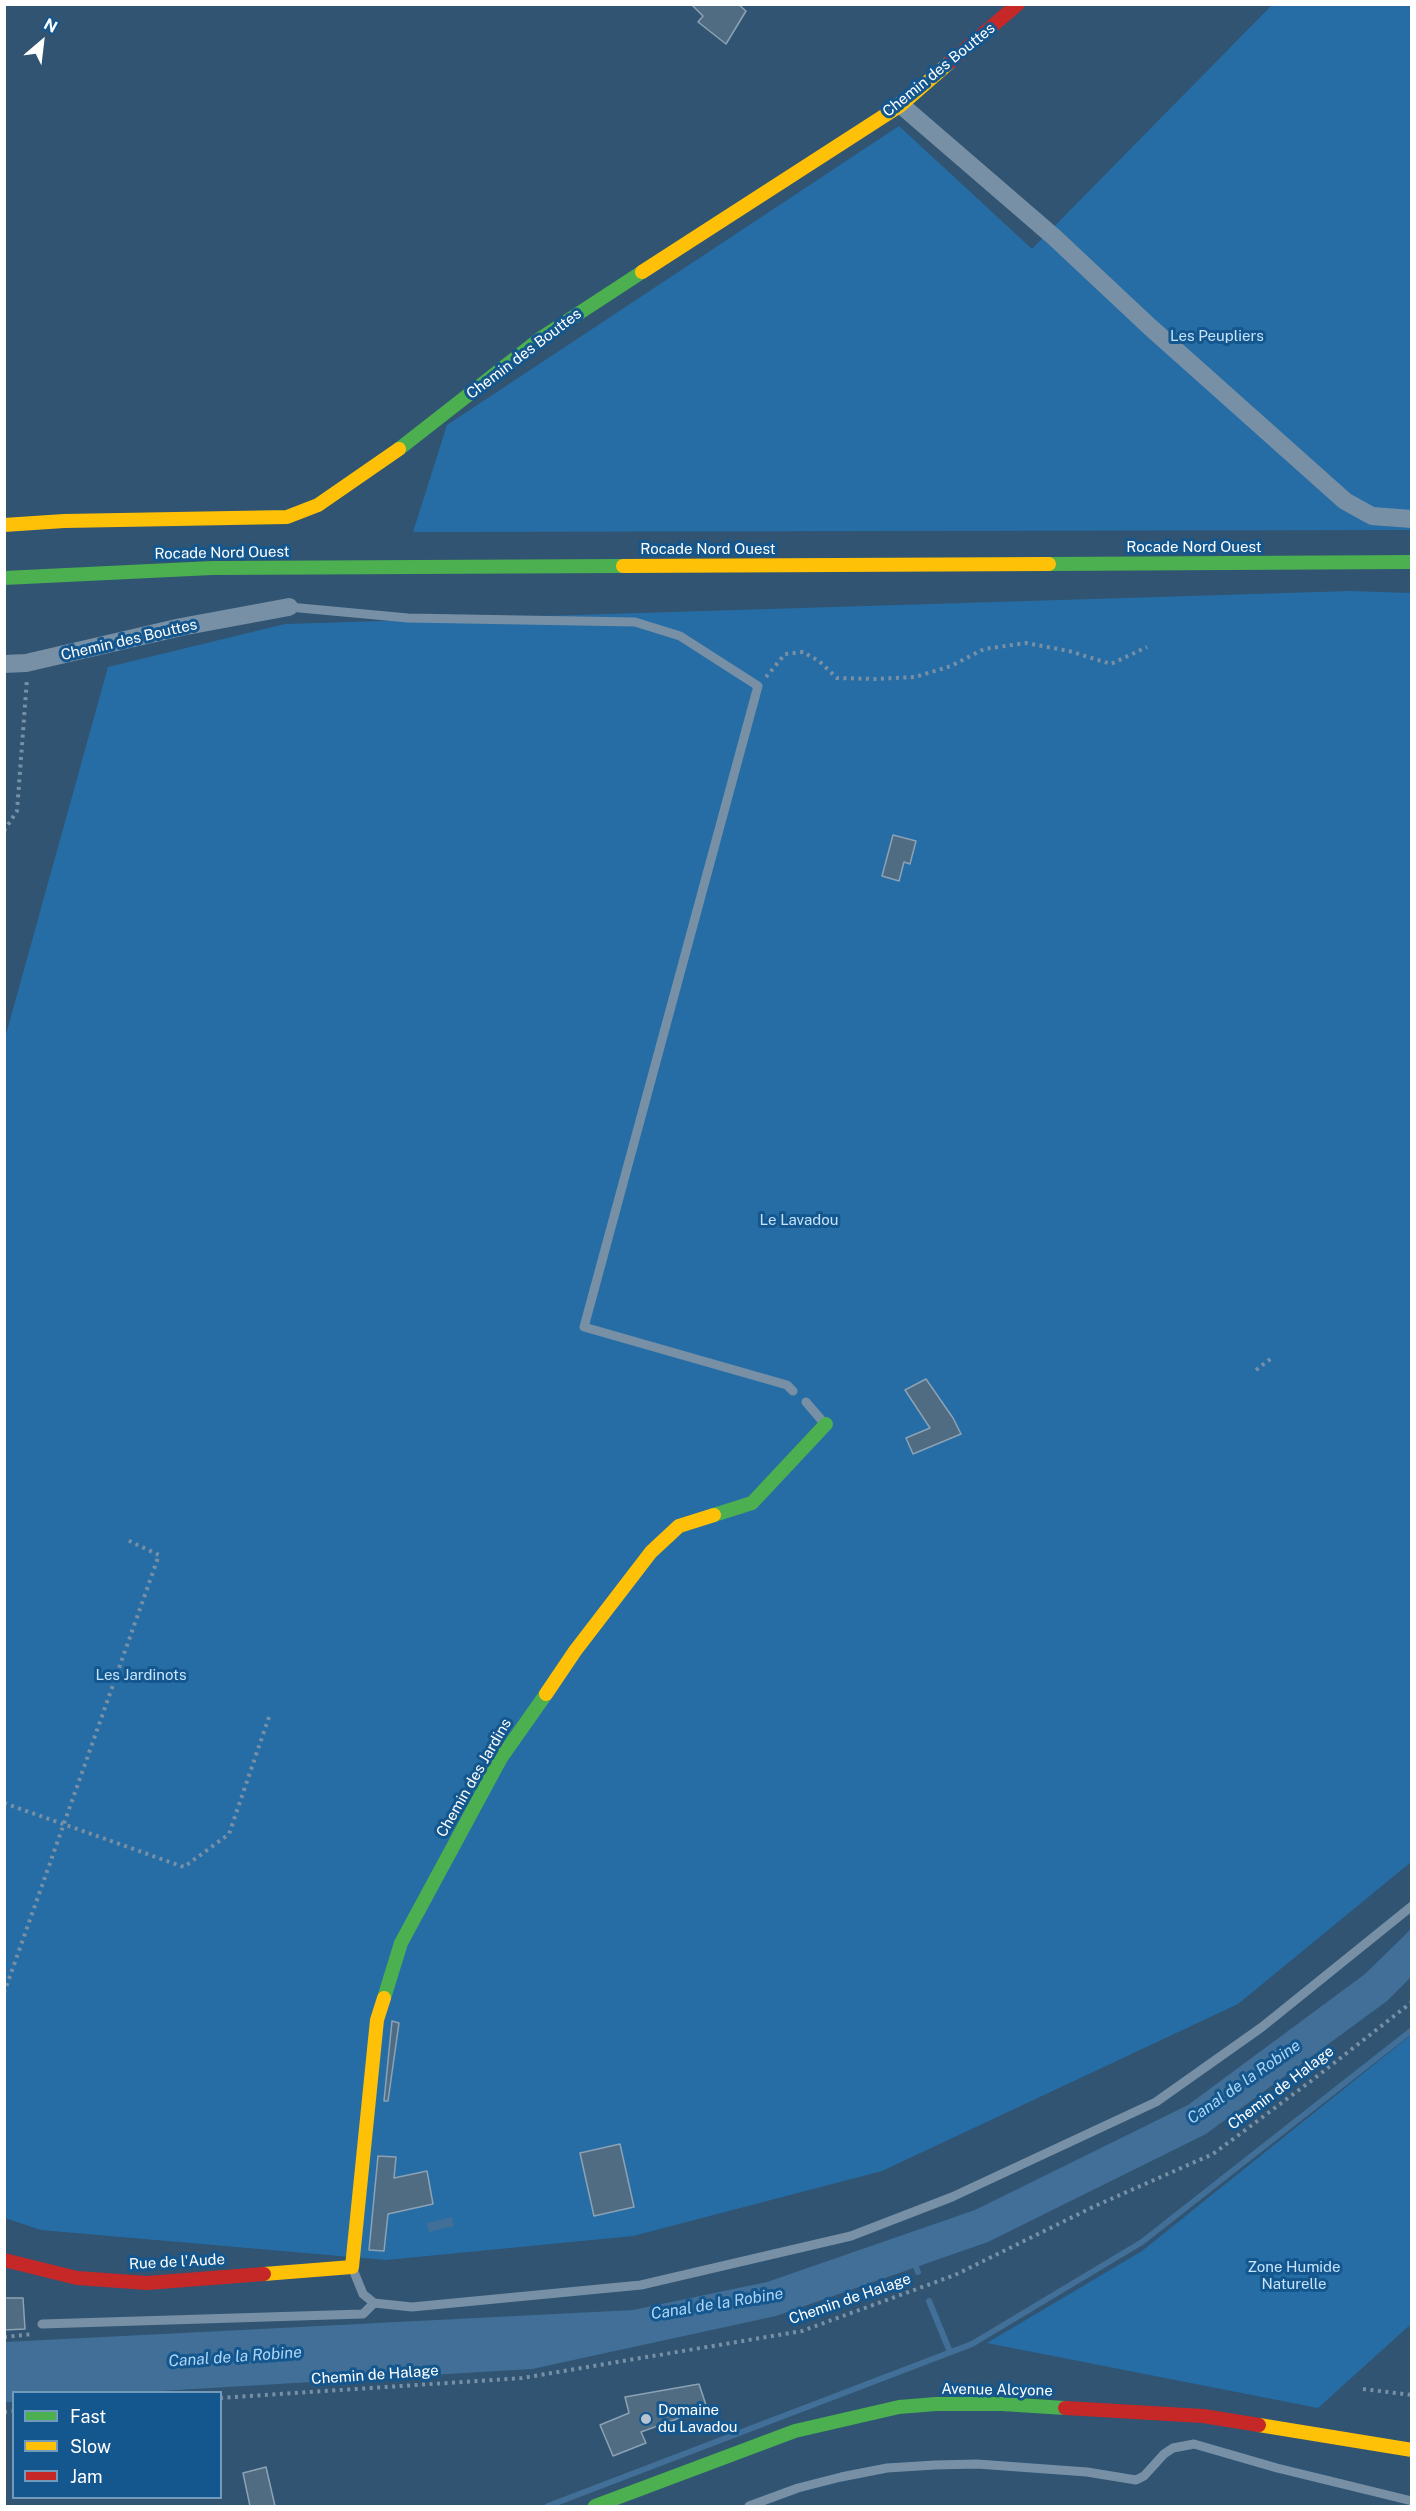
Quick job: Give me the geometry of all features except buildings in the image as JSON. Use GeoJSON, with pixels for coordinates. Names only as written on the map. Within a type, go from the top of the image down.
{"type":"FeatureCollection","features":[{"type":"Feature","properties":{"kind":"street","name":"Chemin des Bouttes"},"geometry":{"type":"LineString","coordinates":[[4,525],[64,521],[287,517],[318,505],[408,443],[541,338],[901,105],[1018,4]]}},
{"type":"Feature","properties":{"kind":"street"},"geometry":{"type":"LineString","coordinates":[[901,105],[1054,237],[1150,327],[1345,501],[1372,516],[1412,519]]}},
{"type":"Feature","properties":{"kind":"street","name":"Rocade Nord Ouest"},"geometry":{"type":"LineString","coordinates":[[4,578],[224,568],[1412,562]]}},
{"type":"Feature","properties":{"kind":"street","name":"Chemin des Bouttes"},"geometry":{"type":"LineString","coordinates":[[4,664],[26,663],[181,627],[289,607]]}},
{"type":"Feature","properties":{"kind":"street","name":"Chemin des Jardins"},"geometry":{"type":"LineString","coordinates":[[352,2267],[376,2020],[401,1942],[501,1758],[575,1651],[651,1552],[679,1526],[752,1503],[826,1424]]}},
{"type":"Feature","properties":{"kind":"street","name":"Rue de l'Aude"},"geometry":{"type":"LineString","coordinates":[[4,2260],[77,2278],[147,2283],[352,2267]]}},
{"type":"Feature","properties":{"kind":"street","name":"Avenue Alcyone"},"geometry":{"type":"LineString","coordinates":[[595,2506],[795,2431],[889,2409],[936,2404],[1002,2404],[1203,2416],[1412,2450]]}},
{"type":"Feature","properties":{"kind":"lane"},"geometry":{"type":"LineString","coordinates":[[289,607],[408,618],[634,622],[680,636],[758,686],[584,1326],[787,1385],[794,1391]]}},
{"type":"Feature","properties":{"kind":"lane"},"geometry":{"type":"LineString","coordinates":[[807,1402],[826,1424]]}},
{"type":"Feature","properties":{"kind":"lane"},"geometry":{"type":"LineString","coordinates":[[352,2267],[363,2294],[375,2303],[412,2307],[641,2285],[851,2236],[952,2197],[1156,2102],[1262,2026],[1412,1906]]}},
{"type":"Feature","properties":{"kind":"lane"},"geometry":{"type":"LineString","coordinates":[[42,2324],[363,2314],[375,2303]]}},
{"type":"Feature","properties":{"kind":"lane"},"geometry":{"type":"LineString","coordinates":[[749,2506],[798,2488],[888,2468],[977,2464],[1086,2472],[1140,2480],[1164,2454],[1173,2448],[1194,2444],[1277,2468],[1412,2501]]}},
{"type":"Feature","properties":{"kind":"path"},"geometry":{"type":"LineString","coordinates":[[758,686],[786,654],[803,652],[819,661],[837,678],[875,679],[915,677],[951,666],[984,650],[1026,643],[1069,651],[1111,664],[1147,647]]}},
{"type":"Feature","properties":{"kind":"path"},"geometry":{"type":"LineString","coordinates":[[4,831],[17,812],[28,674],[26,663]]}},
{"type":"Feature","properties":{"kind":"path"},"geometry":{"type":"LineString","coordinates":[[1256,1370],[1273,1357]]}},
{"type":"Feature","properties":{"kind":"path"},"geometry":{"type":"LineString","coordinates":[[4,1993],[159,1555],[125,1539]]}},
{"type":"Feature","properties":{"kind":"path"},"geometry":{"type":"LineString","coordinates":[[4,1803],[184,1867],[229,1834],[270,1714]]}},
{"type":"Feature","properties":{"kind":"path","name":"Chemin de Halage"},"geometry":{"type":"LineString","coordinates":[[222,2398],[522,2378],[802,2331],[955,2275],[1095,2206],[1213,2154],[1412,2002]]}},
{"type":"Feature","properties":{"kind":"path"},"geometry":{"type":"LineString","coordinates":[[4,2337],[31,2335],[42,2324]]}},
{"type":"Feature","properties":{"kind":"path"},"geometry":{"type":"LineString","coordinates":[[1363,2389],[1412,2395]]}},
{"type":"Feature","properties":{"kind":"green space","name":"Les Peupliers"},"geometry":{"type":"Polygon","coordinates":[[[1272,5],[1411,5],[1411,530],[413,532],[447,425],[899,126],[1032,249],[1272,5]]]}},
{"type":"Feature","properties":{"kind":"green space","name":"Le Lavadou"},"geometry":{"type":"Polygon","coordinates":[[[1350,591],[1411,593],[1411,1862],[1238,2004],[882,2171],[633,2236],[386,2260],[41,2230],[5,2218],[5,1038],[108,667],[285,624],[1350,591]]]}},
{"type":"Feature","properties":{"kind":"green space","name":"Zone Humide Naturelle"},"geometry":{"type":"Polygon","coordinates":[[[1411,2035],[1411,2324],[1318,2408],[987,2343],[1142,2251],[1411,2035]]]}},
{"type":"Feature","properties":{"kind":"water","name":"Canal de la Robine"},"geometry":{"type":"Polygon","coordinates":[[[1411,1929],[1411,1977],[1387,2001],[1206,2134],[988,2242],[776,2316],[532,2369],[160,2391],[12,2391],[12,2402],[5,2402],[5,2342],[633,2310],[767,2282],[975,2210],[1188,2105],[1365,1974],[1411,1929]]]}},
{"type":"Feature","properties":{"kind":"water"},"geometry":{"type":"Polygon","coordinates":[[[452,2217],[454,2226],[429,2232],[427,2223],[452,2217]]]}},
{"type":"Feature","properties":{"kind":"waterway"},"geometry":{"type":"LineString","coordinates":[[548,2506],[972,2344],[1142,2242],[1412,2030]]}},
{"type":"Feature","properties":{"kind":"waterway"},"geometry":{"type":"LineString","coordinates":[[914,2262],[918,2272]]}},
{"type":"Feature","properties":{"kind":"waterway"},"geometry":{"type":"LineString","coordinates":[[929,2301],[950,2352]]}},
{"type":"Feature","properties":{"kind":"traffic: fast"},"geometry":{"type":"LineString","coordinates":[[399,449],[541,338],[642,272]]}},
{"type":"Feature","properties":{"kind":"traffic: fast"},"geometry":{"type":"LineString","coordinates":[[1049,564],[1412,562]]}},
{"type":"Feature","properties":{"kind":"traffic: fast"},"geometry":{"type":"LineString","coordinates":[[4,578],[212,568],[623,566]]}},
{"type":"Feature","properties":{"kind":"traffic: fast"},"geometry":{"type":"LineString","coordinates":[[714,1515],[752,1503],[826,1424]]}},
{"type":"Feature","properties":{"kind":"traffic: fast"},"geometry":{"type":"LineString","coordinates":[[384,1998],[401,1943],[501,1758],[546,1694]]}},
{"type":"Feature","properties":{"kind":"traffic: fast"},"geometry":{"type":"LineString","coordinates":[[595,2506],[795,2431],[899,2407],[936,2404],[1002,2404],[1065,2408]]}},
{"type":"Feature","properties":{"kind":"traffic: slow"},"geometry":{"type":"LineString","coordinates":[[642,272],[901,105],[949,63]]}},
{"type":"Feature","properties":{"kind":"traffic: slow"},"geometry":{"type":"LineString","coordinates":[[4,525],[64,521],[287,517],[318,505],[399,449]]}},
{"type":"Feature","properties":{"kind":"traffic: slow"},"geometry":{"type":"LineString","coordinates":[[623,566],[1049,564]]}},
{"type":"Feature","properties":{"kind":"traffic: slow"},"geometry":{"type":"LineString","coordinates":[[546,1694],[575,1651],[651,1552],[679,1526],[714,1515]]}},
{"type":"Feature","properties":{"kind":"traffic: slow"},"geometry":{"type":"LineString","coordinates":[[264,2274],[352,2267],[377,2020],[384,1998]]}},
{"type":"Feature","properties":{"kind":"traffic: slow"},"geometry":{"type":"LineString","coordinates":[[1259,2425],[1412,2450]]}},
{"type":"Feature","properties":{"kind":"traffic: jam"},"geometry":{"type":"LineString","coordinates":[[949,63],[1018,4]]}},
{"type":"Feature","properties":{"kind":"traffic: jam"},"geometry":{"type":"LineString","coordinates":[[4,2260],[77,2278],[147,2283],[264,2274]]}},
{"type":"Feature","properties":{"kind":"traffic: jam"},"geometry":{"type":"LineString","coordinates":[[1065,2408],[1203,2416],[1259,2425]]}},
{"type":"Feature","properties":{"kind":"place","name":"Domaine du Lavadou"},"geometry":{"type":"Point","coordinates":[646,2419]}},
{"type":"Feature","properties":{"kind":"park label","name":"Les Jardinots"},"geometry":{"type":"Point","coordinates":[141,1675]}}]}
